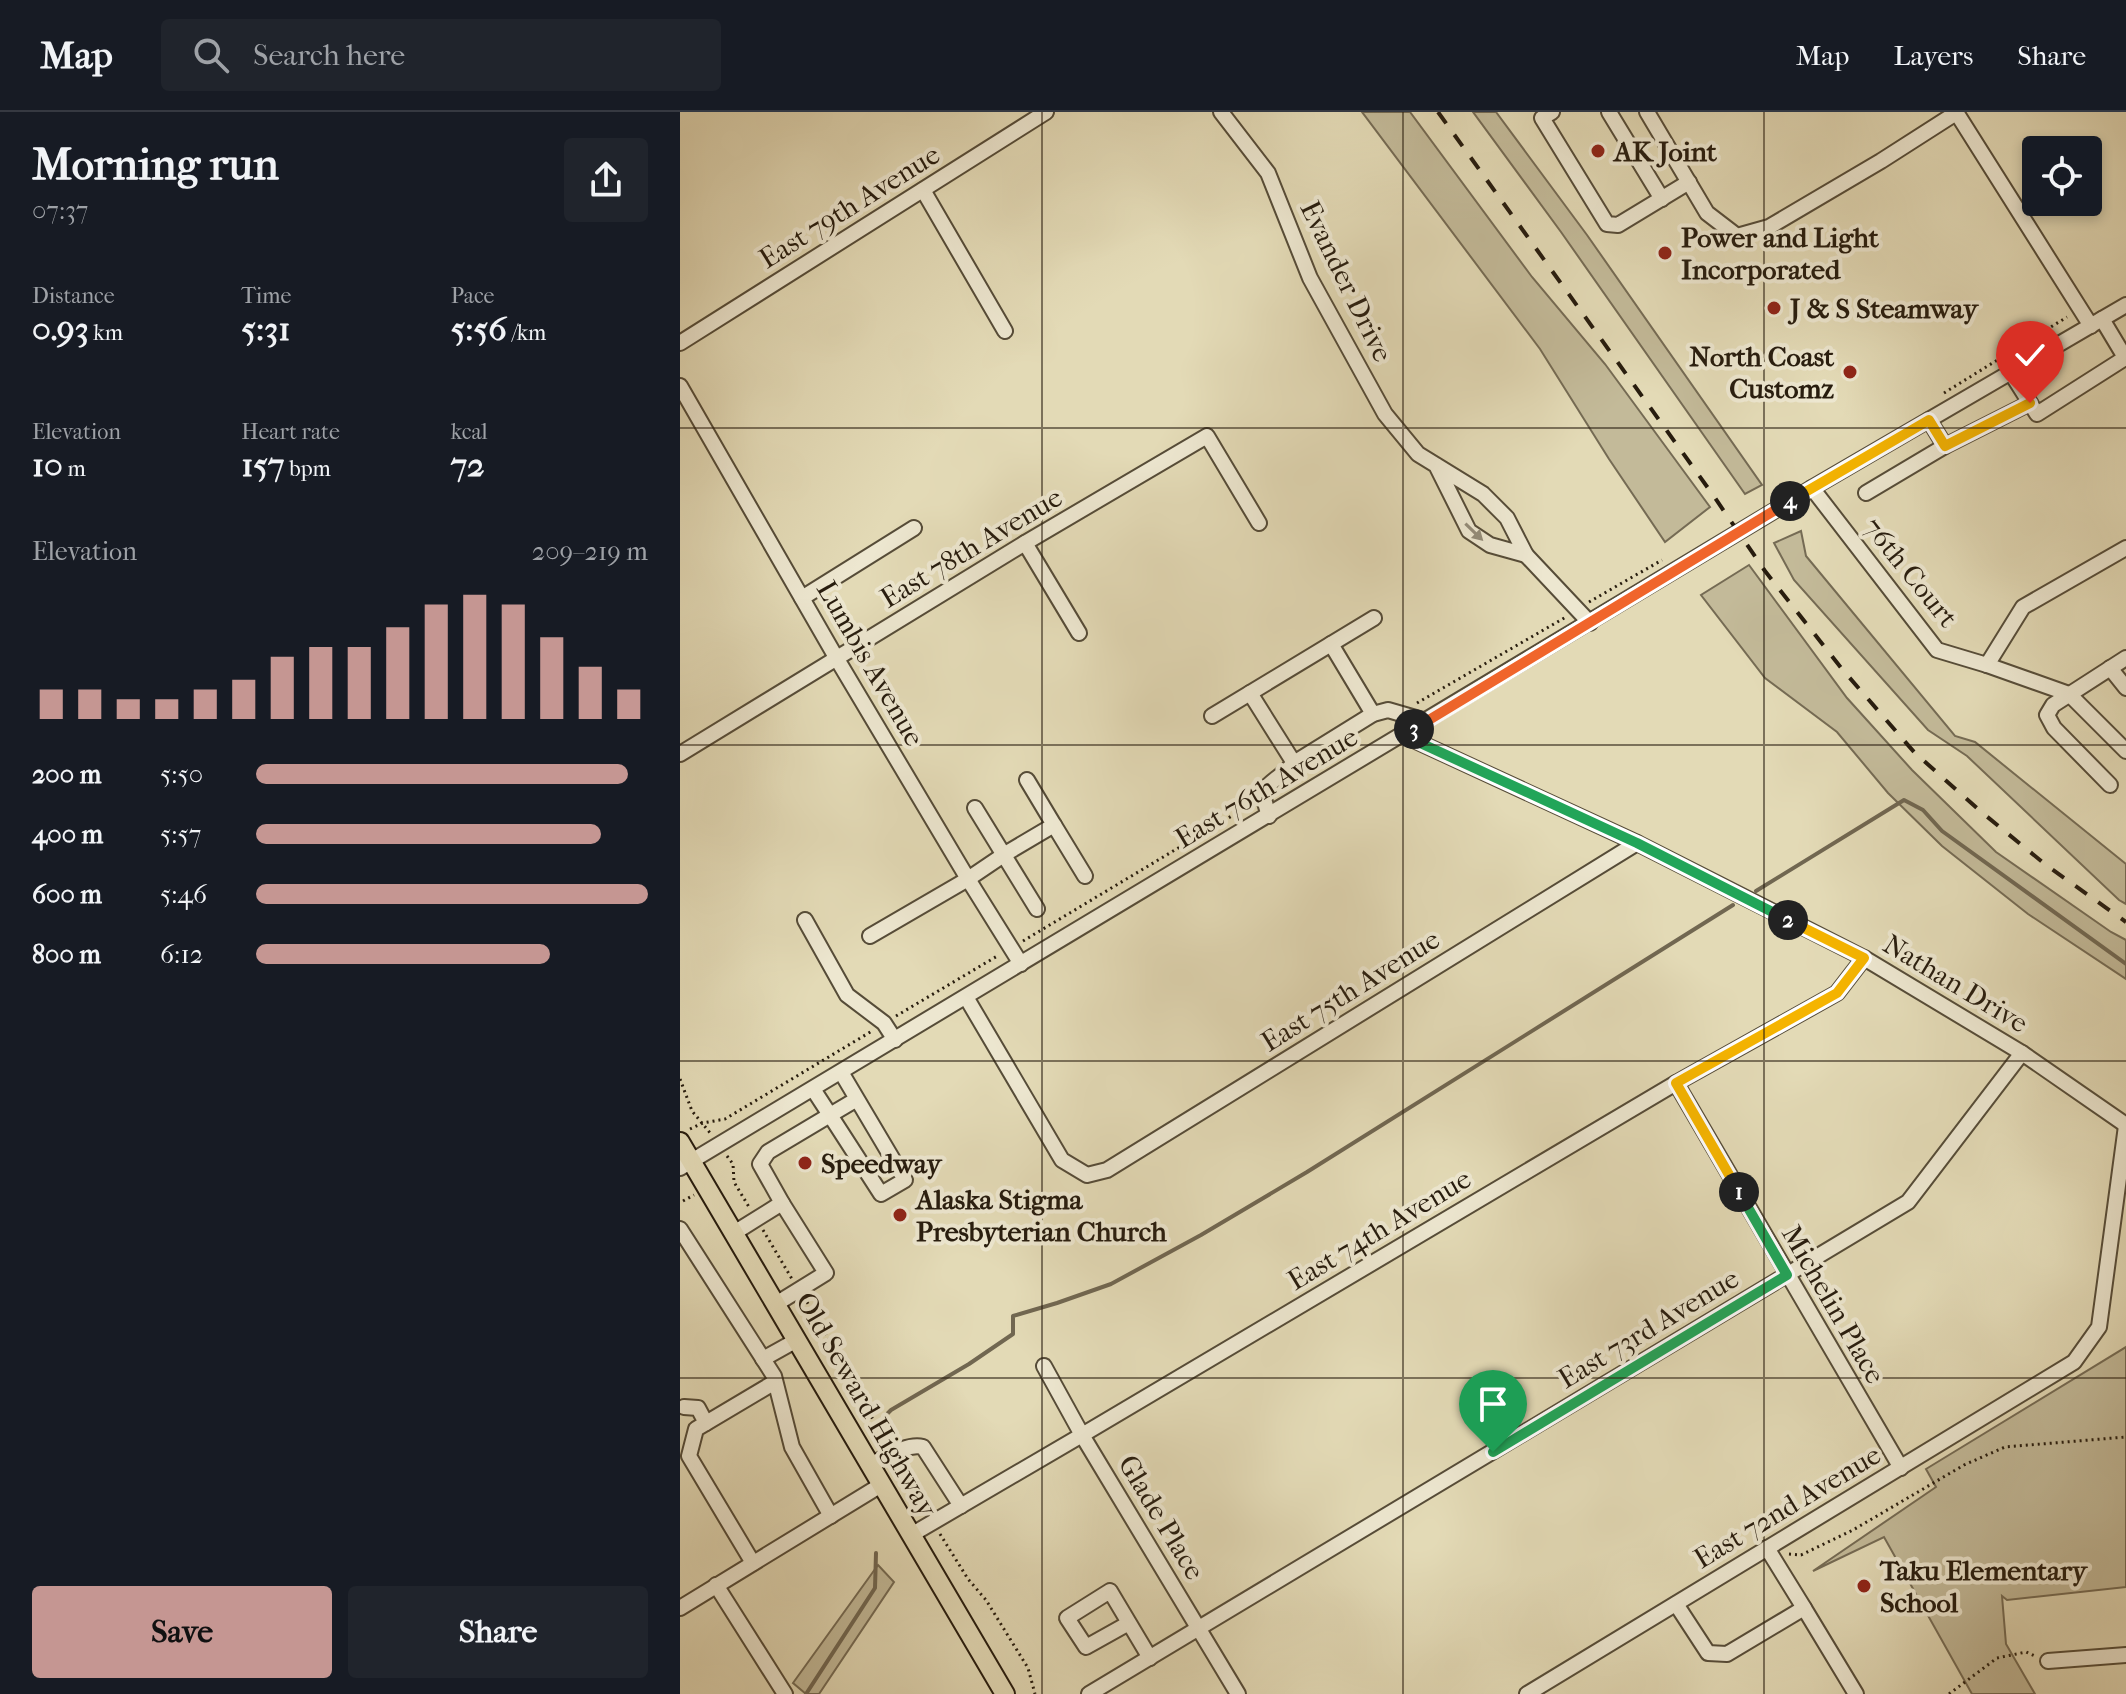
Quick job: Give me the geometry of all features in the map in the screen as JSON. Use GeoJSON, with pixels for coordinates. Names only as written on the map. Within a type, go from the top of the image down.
{"type":"FeatureCollection","features":[{"type":"Feature","properties":{"kind":"main road","name":"Old Seward Highway"},"geometry":{"type":"LineString","coordinates":[[680,1142],[686,1165],[734,1233],[1005,1694]]}},
{"type":"Feature","properties":{"kind":"street","name":"East 79th Avenue"},"geometry":{"type":"LineString","coordinates":[[680,343],[1046,112]]}},
{"type":"Feature","properties":{"kind":"street","name":"Evander Drive"},"geometry":{"type":"LineString","coordinates":[[1221,112],[1268,173],[1310,278],[1385,414],[1418,454],[1483,494],[1507,518],[1526,555],[1590,623]]}},
{"type":"Feature","properties":{"kind":"street"},"geometry":{"type":"LineString","coordinates":[[1552,112],[1542,118],[1607,224],[1618,225],[1689,182]]}},
{"type":"Feature","properties":{"kind":"street"},"geometry":{"type":"LineString","coordinates":[[1609,112],[1662,199]]}},
{"type":"Feature","properties":{"kind":"street"},"geometry":{"type":"LineString","coordinates":[[1647,112],[1707,213],[1737,236],[1769,227],[1881,161],[1956,112],[2097,323],[2126,358],[2037,414],[2011,373]]}},
{"type":"Feature","properties":{"kind":"street"},"geometry":{"type":"LineString","coordinates":[[923,190],[1005,331]]}},
{"type":"Feature","properties":{"kind":"street","name":"East 76th Avenue"},"geometry":{"type":"LineString","coordinates":[[686,1165],[1812,488],[2126,305]]}},
{"type":"Feature","properties":{"kind":"street","name":"Lumbis Avenue"},"geometry":{"type":"LineString","coordinates":[[680,386],[837,659],[1021,964]]}},
{"type":"Feature","properties":{"kind":"street"},"geometry":{"type":"LineString","coordinates":[[1866,493],[1945,446],[2030,403]]}},
{"type":"Feature","properties":{"kind":"street"},"geometry":{"type":"LineString","coordinates":[[1929,420],[1945,446]]}},
{"type":"Feature","properties":{"kind":"street","name":"East 78th Avenue"},"geometry":{"type":"LineString","coordinates":[[680,754],[1025,543],[1207,436],[1259,523]]}},
{"type":"Feature","properties":{"kind":"street","name":"Evander Drive"},"geometry":{"type":"LineString","coordinates":[[1436,465],[1469,531],[1490,545],[1526,555]]}},
{"type":"Feature","properties":{"kind":"street","name":"76th Court"},"geometry":{"type":"LineString","coordinates":[[1812,488],[1937,650],[2069,694]]}},
{"type":"Feature","properties":{"kind":"street"},"geometry":{"type":"LineString","coordinates":[[802,598],[914,528]]}},
{"type":"Feature","properties":{"kind":"street"},"geometry":{"type":"LineString","coordinates":[[1025,543],[1079,633]]}},
{"type":"Feature","properties":{"kind":"street"},"geometry":{"type":"LineString","coordinates":[[1987,665],[2023,607],[2126,548]]}},
{"type":"Feature","properties":{"kind":"street"},"geometry":{"type":"LineString","coordinates":[[1212,716],[1374,618]]}},
{"type":"Feature","properties":{"kind":"street"},"geometry":{"type":"LineString","coordinates":[[1331,644],[1373,714]]}},
{"type":"Feature","properties":{"kind":"street"},"geometry":{"type":"LineString","coordinates":[[2110,785],[2054,728],[2047,715],[2053,705],[2126,658]]}},
{"type":"Feature","properties":{"kind":"street"},"geometry":{"type":"LineString","coordinates":[[2110,668],[2126,688]]}},
{"type":"Feature","properties":{"kind":"street"},"geometry":{"type":"LineString","coordinates":[[1250,693],[1294,763]]}},
{"type":"Feature","properties":{"kind":"street"},"geometry":{"type":"LineString","coordinates":[[2069,694],[2126,751]]}},
{"type":"Feature","properties":{"kind":"street"},"geometry":{"type":"LineString","coordinates":[[1269,816],[1264,790],[1294,763],[1373,714],[1388,710],[1426,721]]}},
{"type":"Feature","properties":{"kind":"street","name":"Nathan Drive"},"geometry":{"type":"LineString","coordinates":[[1403,735],[1637,843],[1864,958],[2022,1053],[2126,1126],[2099,1327],[2074,1362]]}},
{"type":"Feature","properties":{"kind":"street"},"geometry":{"type":"LineString","coordinates":[[1027,780],[1085,876]]}},
{"type":"Feature","properties":{"kind":"street"},"geometry":{"type":"LineString","coordinates":[[975,808],[1037,909]]}},
{"type":"Feature","properties":{"kind":"street"},"geometry":{"type":"LineString","coordinates":[[870,936],[1054,825]]}},
{"type":"Feature","properties":{"kind":"street","name":"East 75th Avenue"},"geometry":{"type":"LineString","coordinates":[[966,997],[1062,1160],[1087,1175],[1107,1170],[1637,843]]}},
{"type":"Feature","properties":{"kind":"street"},"geometry":{"type":"LineString","coordinates":[[805,920],[847,995],[884,1023],[895,1040]]}},
{"type":"Feature","properties":{"kind":"street","name":"East 74th Avenue"},"geometry":{"type":"LineString","coordinates":[[911,1535],[1676,1083],[1837,993],[1864,958]]}},
{"type":"Feature","properties":{"kind":"street","name":"East 73rd Avenue"},"geometry":{"type":"LineString","coordinates":[[1089,1694],[1908,1202],[2022,1053]]}},
{"type":"Feature","properties":{"kind":"street"},"geometry":{"type":"LineString","coordinates":[[813,1089],[881,1194],[905,1180],[841,1072]]}},
{"type":"Feature","properties":{"kind":"street","name":"Michelin Place"},"geometry":{"type":"LineString","coordinates":[[1676,1083],[1901,1468]]}},
{"type":"Feature","properties":{"kind":"street"},"geometry":{"type":"LineString","coordinates":[[776,1304],[826,1273],[760,1164],[768,1152],[857,1099]]}},
{"type":"Feature","properties":{"kind":"street"},"geometry":{"type":"LineString","coordinates":[[734,1233],[782,1203]]}},
{"type":"Feature","properties":{"kind":"street"},"geometry":{"type":"LineString","coordinates":[[680,1229],[774,1376],[792,1447],[831,1516]]}},
{"type":"Feature","properties":{"kind":"street"},"geometry":{"type":"LineString","coordinates":[[763,1359],[797,1340]]}},
{"type":"Feature","properties":{"kind":"street","name":"East 72nd Avenue"},"geometry":{"type":"LineString","coordinates":[[1527,1694],[2074,1362]]}},
{"type":"Feature","properties":{"kind":"street","name":"Glade Place"},"geometry":{"type":"LineString","coordinates":[[1044,1366],[1082,1435],[1238,1694]]}},
{"type":"Feature","properties":{"kind":"street"},"geometry":{"type":"LineString","coordinates":[[753,1563],[689,1456],[696,1429],[775,1382]]}},
{"type":"Feature","properties":{"kind":"street"},"geometry":{"type":"LineString","coordinates":[[681,1405],[698,1408],[706,1423]]}},
{"type":"Feature","properties":{"kind":"street"},"geometry":{"type":"LineString","coordinates":[[870,1465],[916,1445],[923,1447],[961,1506]]}},
{"type":"Feature","properties":{"kind":"street"},"geometry":{"type":"LineString","coordinates":[[680,1608],[881,1485]]}},
{"type":"Feature","properties":{"kind":"street"},"geometry":{"type":"LineString","coordinates":[[1767,1548],[1856,1694]]}},
{"type":"Feature","properties":{"kind":"street"},"geometry":{"type":"LineString","coordinates":[[716,1585],[785,1694]]}},
{"type":"Feature","properties":{"kind":"street"},"geometry":{"type":"LineString","coordinates":[[1676,1604],[1708,1653],[1727,1654],[1804,1608]]}},
{"type":"Feature","properties":{"kind":"street"},"geometry":{"type":"LineString","coordinates":[[1129,1623],[1150,1658]]}},
{"type":"Feature","properties":{"kind":"street"},"geometry":{"type":"LineString","coordinates":[[2048,1661],[2126,1655]]}},
{"type":"Feature","properties":{"kind":"path"},"geometry":{"type":"LineString","coordinates":[[680,1079],[692,1111],[733,1164],[734,1182],[832,1344],[839,1363],[968,1579],[986,1600],[1028,1668],[1035,1694]]}},
{"type":"Feature","properties":{"kind":"path"},"geometry":{"type":"LineString","coordinates":[[680,1134],[703,1123]]}},
{"type":"Feature","properties":{"kind":"path"},"geometry":{"type":"LineString","coordinates":[[1787,1554],[1801,1555],[1853,1530],[1964,1465],[2005,1447],[2126,1437]]}},
{"type":"Feature","properties":{"kind":"path"},"geometry":{"type":"LineString","coordinates":[[1949,1694],[1997,1658],[2026,1652],[2048,1661]]}},
{"type":"Feature","properties":{"kind":"shaded area"},"geometry":{"type":"Polygon","coordinates":[[[1362,112],[1410,112],[1532,277],[1605,364],[1710,507],[1665,542],[1540,349],[1362,112]]]}},
{"type":"Feature","properties":{"kind":"shaded area"},"geometry":{"type":"Polygon","coordinates":[[[1473,112],[1496,112],[1587,235],[1762,485],[1745,494],[1473,112]]]}},
{"type":"Feature","properties":{"kind":"shaded area"},"geometry":{"type":"Polygon","coordinates":[[[1801,531],[1806,556],[1955,736],[1975,742],[2126,864],[2126,904],[1967,756],[1928,730],[1794,580],[1774,543],[1801,531]]]}},
{"type":"Feature","properties":{"kind":"shaded area"},"geometry":{"type":"Polygon","coordinates":[[[1749,565],[1847,698],[1912,770],[1996,852],[2126,940],[2126,979],[2028,914],[1942,846],[1888,793],[1837,732],[1765,678],[1701,595],[1749,565]]]}},
{"type":"Feature","properties":{"kind":"shaded area"},"geometry":{"type":"Polygon","coordinates":[[[2126,1347],[2126,1587],[2007,1600],[2002,1596],[2006,1644],[2035,1694],[1972,1694],[1884,1537],[1813,1571],[1936,1487],[1926,1469],[2126,1347]]]}},
{"type":"Feature","properties":{"kind":"shaded area"},"geometry":{"type":"Polygon","coordinates":[[[878,1565],[894,1582],[819,1694],[806,1694],[793,1683],[878,1565]]]}},
{"type":"Feature","properties":{"kind":"waterway"},"geometry":{"type":"LineString","coordinates":[[1756,891],[1904,800],[1923,810],[1942,831],[2126,964]]}},
{"type":"Feature","properties":{"kind":"waterway"},"geometry":{"type":"LineString","coordinates":[[888,1413],[1013,1334],[1013,1316],[1111,1284],[1201,1235],[1733,905]]}},
{"type":"Feature","properties":{"kind":"waterway"},"geometry":{"type":"LineString","coordinates":[[806,1694],[875,1588],[876,1553]]}},
{"type":"Feature","properties":{"kind":"railway"},"geometry":{"type":"LineString","coordinates":[[1438,112],[1765,571],[1842,669],[1914,752],[1979,810],[2046,865],[2126,922]]}},
{"type":"Feature","properties":{"kind":"place","name":"AK Joint"},"geometry":{"type":"Point","coordinates":[1598,151]}},
{"type":"Feature","properties":{"kind":"place","name":"Power and Light Incorporated"},"geometry":{"type":"Point","coordinates":[1665,253]}},
{"type":"Feature","properties":{"kind":"place","name":"J & S Steamway"},"geometry":{"type":"Point","coordinates":[1774,308]}},
{"type":"Feature","properties":{"kind":"place","name":"North Coast Customz"},"geometry":{"type":"Point","coordinates":[1850,372]}},
{"type":"Feature","properties":{"kind":"place","name":"Speedway"},"geometry":{"type":"Point","coordinates":[805,1163]}},
{"type":"Feature","properties":{"kind":"place","name":"Alaska Stigma Presbyterian Church"},"geometry":{"type":"Point","coordinates":[900,1215]}},
{"type":"Feature","properties":{"kind":"place","name":"Taku Elementary School"},"geometry":{"type":"Point","coordinates":[1864,1586]}},
{"type":"Feature","properties":{"kind":"route"},"geometry":{"type":"LineString","coordinates":[[1493,1452],[1787,1275],[1676,1083],[1837,993],[1864,958],[1637,843],[1403,735],[1929,420],[1945,446],[2030,403]]}}]}
